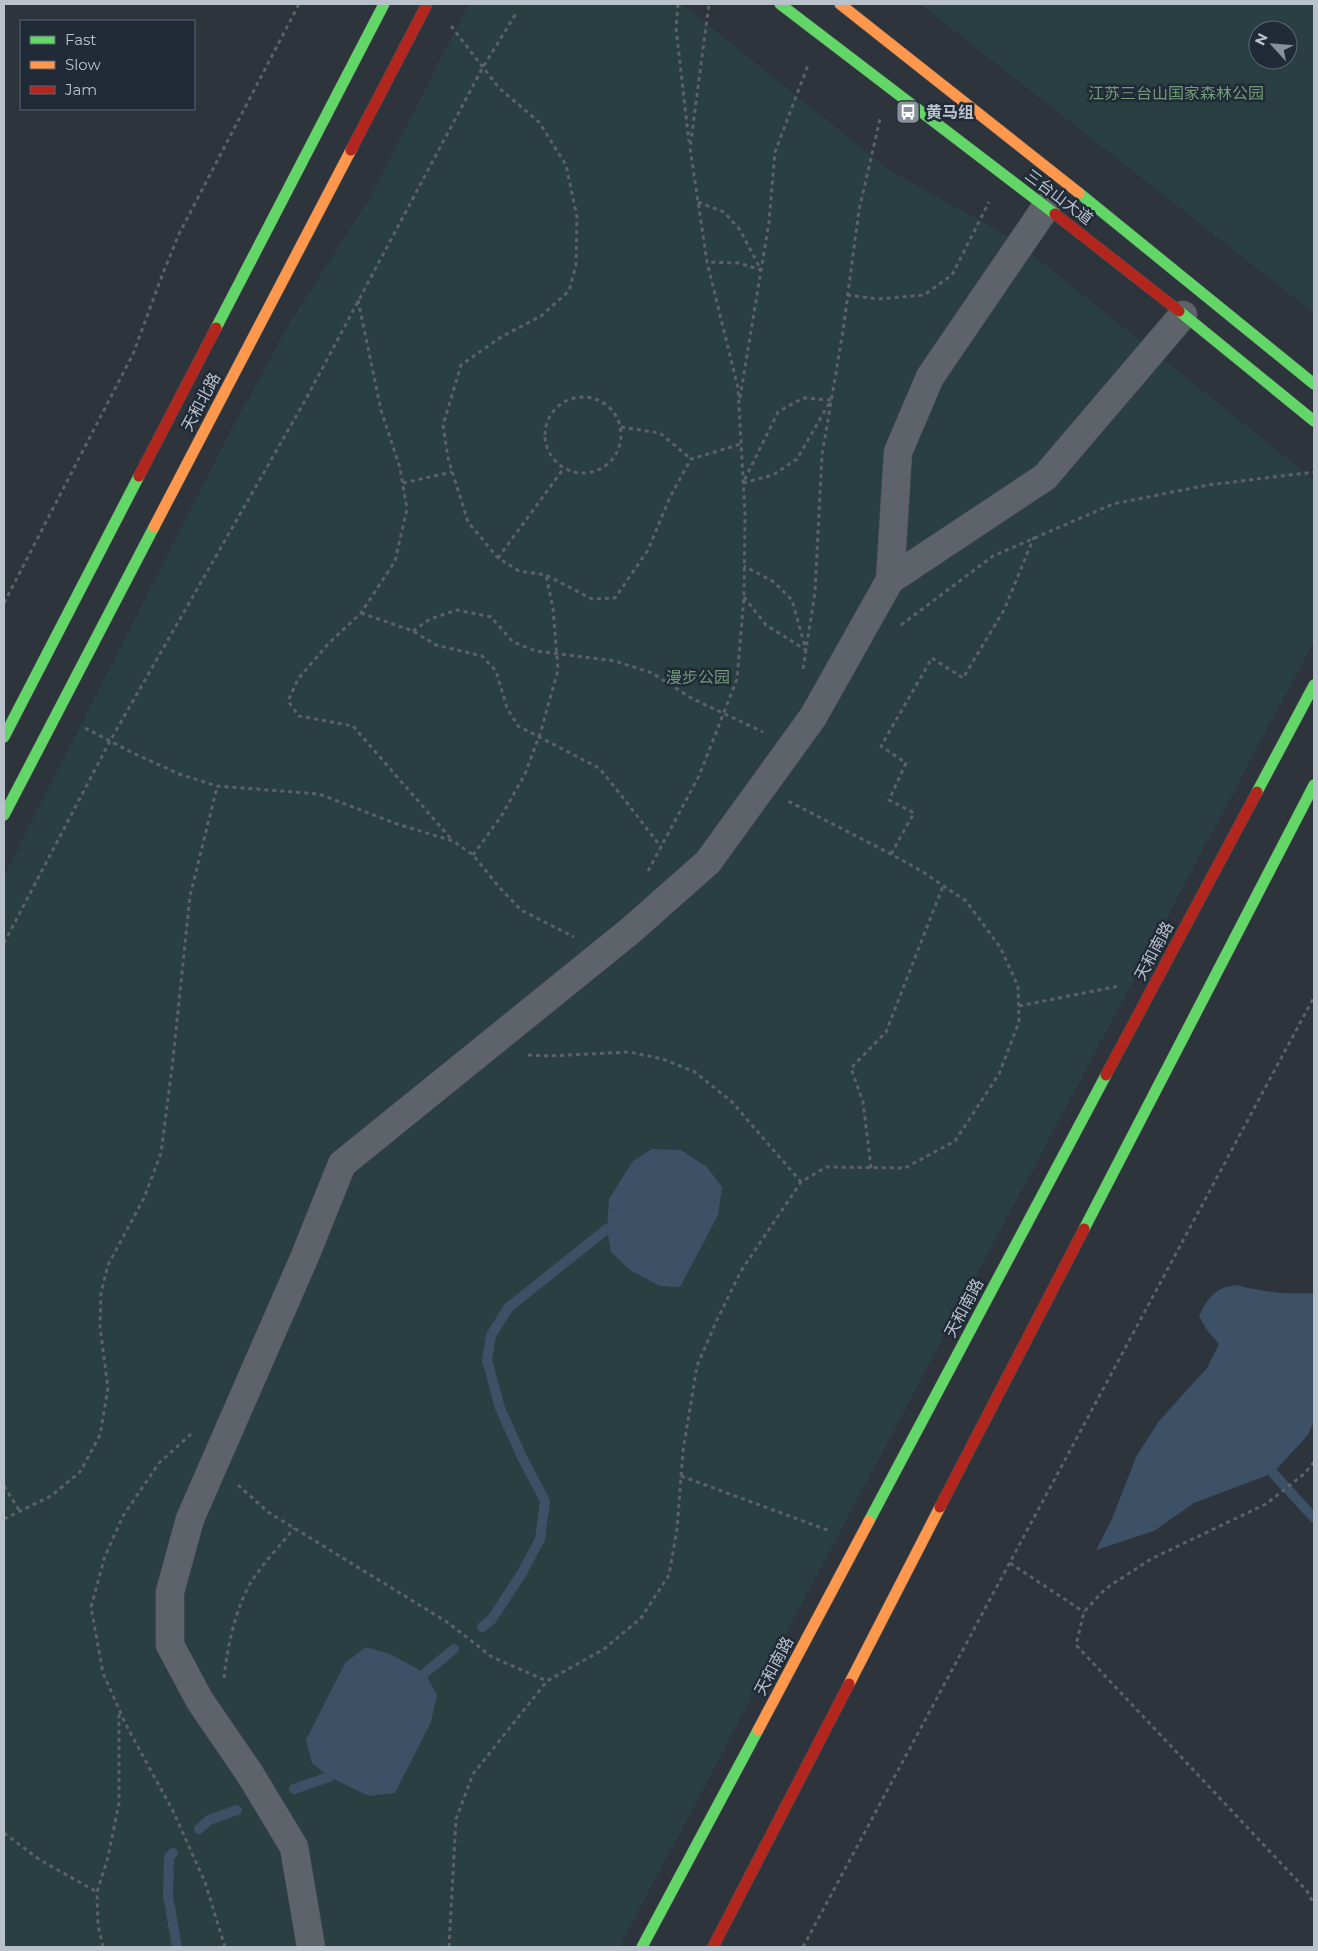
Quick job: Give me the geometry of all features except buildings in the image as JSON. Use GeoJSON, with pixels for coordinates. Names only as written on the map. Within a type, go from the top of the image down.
{"type":"FeatureCollection","features":[{"type":"Feature","properties":{"kind":"street","name":"天和北路"},"geometry":{"type":"LineString","coordinates":[[4,737],[384,4]]}},
{"type":"Feature","properties":{"kind":"street","name":"天和北路"},"geometry":{"type":"LineString","coordinates":[[4,815],[427,4]]}},
{"type":"Feature","properties":{"kind":"street","name":"三台山大道"},"geometry":{"type":"LineString","coordinates":[[780,4],[1046,207],[1314,421]]}},
{"type":"Feature","properties":{"kind":"street","name":"三台山大道"},"geometry":{"type":"LineString","coordinates":[[840,4],[1061,179],[1314,384]]}},
{"type":"Feature","properties":{"kind":"street"},"geometry":{"type":"LineString","coordinates":[[311,1947],[294,1847],[250,1774],[200,1701],[170,1645],[170,1592],[190,1519],[306,1256],[342,1164],[604,953],[708,862],[812,717],[890,580],[898,452],[930,377],[1046,207]]}},
{"type":"Feature","properties":{"kind":"street"},"geometry":{"type":"LineString","coordinates":[[890,580],[1045,477],[1183,315]]}},
{"type":"Feature","properties":{"kind":"street","name":"天和南路"},"geometry":{"type":"LineString","coordinates":[[642,1947],[1314,685]]}},
{"type":"Feature","properties":{"kind":"street"},"geometry":{"type":"LineString","coordinates":[[712,1947],[1314,785]]}},
{"type":"Feature","properties":{"kind":"path"},"geometry":{"type":"LineString","coordinates":[[4,603],[133,354],[162,273],[179,234],[299,4]]}},
{"type":"Feature","properties":{"kind":"path"},"geometry":{"type":"LineString","coordinates":[[648,872],[699,776],[737,679],[744,596],[742,444],[738,388],[707,262],[690,148],[676,28],[678,4]]}},
{"type":"Feature","properties":{"kind":"path"},"geometry":{"type":"LineString","coordinates":[[690,148],[709,4]]}},
{"type":"Feature","properties":{"kind":"path"},"geometry":{"type":"LineString","coordinates":[[4,944],[110,741],[306,399],[483,68],[518,12]]}},
{"type":"Feature","properties":{"kind":"path"},"geometry":{"type":"LineString","coordinates":[[446,19],[499,88],[539,122],[566,165],[577,217],[576,265],[569,291],[542,316],[501,337],[461,365],[443,425],[448,458],[468,522],[498,558],[519,571],[546,575],[592,599],[616,598],[648,550],[670,496],[692,459],[742,444]]}},
{"type":"Feature","properties":{"kind":"path"},"geometry":{"type":"LineString","coordinates":[[739,404],[769,222],[776,152],[820,34]]}},
{"type":"Feature","properties":{"kind":"path"},"geometry":{"type":"LineString","coordinates":[[802,678],[815,592],[822,455],[859,210],[888,86]]}},
{"type":"Feature","properties":{"kind":"path"},"geometry":{"type":"LineString","coordinates":[[847,296],[878,299],[924,295],[952,276],[1003,174]]}},
{"type":"Feature","properties":{"kind":"path"},"geometry":{"type":"LineString","coordinates":[[698,202],[724,212],[740,230],[761,270]]}},
{"type":"Feature","properties":{"kind":"path"},"geometry":{"type":"LineString","coordinates":[[707,262],[739,263],[761,270]]}},
{"type":"Feature","properties":{"kind":"path"},"geometry":{"type":"LineString","coordinates":[[358,300],[381,410],[400,468],[407,509],[395,561],[361,613],[329,643],[298,679],[288,701],[299,716],[353,726],[453,841],[473,854],[499,887],[521,910],[604,953]]}},
{"type":"Feature","properties":{"kind":"path"},"geometry":{"type":"LineString","coordinates":[[585,396],[597,399],[608,405],[616,415],[621,427],[622,439],[618,452],[600,470],[576,473],[564,468],[554,460],[547,449],[545,436],[549,418],[561,404],[572,398],[585,396]]}},
{"type":"Feature","properties":{"kind":"path"},"geometry":{"type":"LineString","coordinates":[[743,483],[778,412],[803,398],[831,400]]}},
{"type":"Feature","properties":{"kind":"path"},"geometry":{"type":"LineString","coordinates":[[743,483],[773,474],[797,459],[831,400]]}},
{"type":"Feature","properties":{"kind":"path"},"geometry":{"type":"LineString","coordinates":[[621,427],[660,433],[692,459]]}},
{"type":"Feature","properties":{"kind":"path"},"geometry":{"type":"LineString","coordinates":[[498,558],[564,468]]}},
{"type":"Feature","properties":{"kind":"path"},"geometry":{"type":"LineString","coordinates":[[403,483],[452,472]]}},
{"type":"Feature","properties":{"kind":"path"},"geometry":{"type":"LineString","coordinates":[[901,626],[993,556],[1113,504],[1208,485],[1314,472]]}},
{"type":"Feature","properties":{"kind":"path"},"geometry":{"type":"LineString","coordinates":[[891,854],[914,813],[889,800],[906,763],[881,746],[932,658],[963,678],[1004,610],[1034,537]]}},
{"type":"Feature","properties":{"kind":"path"},"geometry":{"type":"LineString","coordinates":[[744,566],[774,582],[792,600],[806,650]]}},
{"type":"Feature","properties":{"kind":"path"},"geometry":{"type":"LineString","coordinates":[[473,854],[502,815],[524,774],[539,737],[558,670],[553,608],[546,575]]}},
{"type":"Feature","properties":{"kind":"path"},"geometry":{"type":"LineString","coordinates":[[744,596],[766,625],[806,650]]}},
{"type":"Feature","properties":{"kind":"path"},"geometry":{"type":"LineString","coordinates":[[413,631],[430,620],[457,610],[491,617],[513,642],[536,651],[615,661],[652,673],[693,699],[792,745]]}},
{"type":"Feature","properties":{"kind":"path"},"geometry":{"type":"LineString","coordinates":[[361,613],[413,631],[436,645],[482,656],[496,671],[507,708],[518,726],[599,768],[661,847]]}},
{"type":"Feature","properties":{"kind":"path"},"geometry":{"type":"LineString","coordinates":[[57,713],[179,774],[217,786],[319,794],[397,824],[453,841]]}},
{"type":"Feature","properties":{"kind":"path"},"geometry":{"type":"LineString","coordinates":[[4,1519],[51,1496],[80,1472],[100,1435],[108,1388],[100,1327],[101,1293],[108,1264],[144,1198],[161,1153],[190,896],[217,786]]}},
{"type":"Feature","properties":{"kind":"path"},"geometry":{"type":"LineString","coordinates":[[449,1947],[456,1818],[473,1774],[547,1682],[604,1649],[642,1618],[669,1575],[677,1529],[681,1476],[697,1366],[741,1271],[801,1182],[826,1168],[905,1168],[955,1141],[999,1074],[1019,1022],[1018,986],[1000,947],[966,900],[891,854],[762,788]]}},
{"type":"Feature","properties":{"kind":"path"},"geometry":{"type":"LineString","coordinates":[[871,1168],[863,1102],[851,1068],[886,1032],[944,886]]}},
{"type":"Feature","properties":{"kind":"path"},"geometry":{"type":"LineString","coordinates":[[1019,1006],[1158,977]]}},
{"type":"Feature","properties":{"kind":"path"},"geometry":{"type":"LineString","coordinates":[[803,1947],[1314,997]]}},
{"type":"Feature","properties":{"kind":"path"},"geometry":{"type":"LineString","coordinates":[[492,1042],[522,1054],[548,1056],[629,1052],[663,1060],[695,1072],[732,1102],[801,1182]]}},
{"type":"Feature","properties":{"kind":"path"},"geometry":{"type":"LineString","coordinates":[[1314,1462],[1304,1474],[1266,1504],[1151,1559],[1105,1589],[1084,1612],[1076,1645],[1307,1890],[1314,1904]]}},
{"type":"Feature","properties":{"kind":"path"},"geometry":{"type":"LineString","coordinates":[[215,1464],[268,1512],[447,1622],[492,1657],[547,1682]]}},
{"type":"Feature","properties":{"kind":"path"},"geometry":{"type":"LineString","coordinates":[[681,1476],[858,1542]]}},
{"type":"Feature","properties":{"kind":"path"},"geometry":{"type":"LineString","coordinates":[[4,1486],[19,1510]]}},
{"type":"Feature","properties":{"kind":"path"},"geometry":{"type":"LineString","coordinates":[[224,1680],[227,1651],[239,1611],[252,1580],[294,1528]]}},
{"type":"Feature","properties":{"kind":"path"},"geometry":{"type":"LineString","coordinates":[[1010,1562],[1084,1612]]}},
{"type":"Feature","properties":{"kind":"path"},"geometry":{"type":"LineString","coordinates":[[103,1947],[98,1925],[97,1892],[108,1857],[119,1803],[119,1709]]}},
{"type":"Feature","properties":{"kind":"path"},"geometry":{"type":"LineString","coordinates":[[4,1833],[40,1860],[97,1892]]}},
{"type":"Feature","properties":{"kind":"green space","name":"漫步公园"},"geometry":{"type":"Polygon","coordinates":[[[469,4],[682,4],[889,170],[1013,239],[1314,480],[1314,641],[619,1947],[4,1947],[4,876],[228,436],[291,321],[368,201],[469,4]]]}},
{"type":"Feature","properties":{"kind":"green space","name":"江苏三台山国家森林公园"},"geometry":{"type":"Polygon","coordinates":[[[920,4],[1314,4],[1314,314],[1287,292],[920,4]]]}},
{"type":"Feature","properties":{"kind":"water"},"geometry":{"type":"Polygon","coordinates":[[[652,1149],[681,1150],[707,1167],[722,1187],[718,1215],[680,1287],[660,1286],[630,1270],[611,1252],[607,1229],[609,1199],[633,1161],[652,1149]]]}},
{"type":"Feature","properties":{"kind":"water"},"geometry":{"type":"Polygon","coordinates":[[[1236,1285],[1294,1294],[1314,1293],[1314,1421],[1308,1435],[1273,1473],[1194,1503],[1154,1531],[1096,1550],[1112,1519],[1136,1457],[1159,1421],[1207,1368],[1219,1344],[1206,1329],[1199,1316],[1213,1294],[1222,1288],[1236,1285]]]}},
{"type":"Feature","properties":{"kind":"water"},"geometry":{"type":"Polygon","coordinates":[[[366,1647],[390,1654],[425,1673],[437,1695],[431,1722],[395,1793],[369,1796],[329,1777],[312,1763],[306,1740],[345,1663],[366,1647]]]}},
{"type":"Feature","properties":{"kind":"waterway"},"geometry":{"type":"LineString","coordinates":[[482,1627],[492,1619],[522,1573],[540,1539],[545,1501],[522,1457],[500,1408],[487,1360],[491,1335],[509,1307],[607,1229]]}},
{"type":"Feature","properties":{"kind":"waterway"},"geometry":{"type":"LineString","coordinates":[[1273,1473],[1314,1518]]}},
{"type":"Feature","properties":{"kind":"waterway"},"geometry":{"type":"LineString","coordinates":[[425,1673],[454,1649]]}},
{"type":"Feature","properties":{"kind":"waterway"},"geometry":{"type":"LineString","coordinates":[[294,1789],[329,1777]]}},
{"type":"Feature","properties":{"kind":"waterway"},"geometry":{"type":"LineString","coordinates":[[199,1829],[209,1820],[237,1810]]}},
{"type":"Feature","properties":{"kind":"waterway"},"geometry":{"type":"LineString","coordinates":[[173,1853],[169,1857],[168,1896],[177,1947]]}},
{"type":"Feature","properties":{"kind":"traffic: fast"},"geometry":{"type":"LineString","coordinates":[[216,328],[384,4]]}},
{"type":"Feature","properties":{"kind":"traffic: fast"},"geometry":{"type":"LineString","coordinates":[[780,4],[1055,214]]}},
{"type":"Feature","properties":{"kind":"traffic: fast"},"geometry":{"type":"LineString","coordinates":[[1079,193],[1314,384]]}},
{"type":"Feature","properties":{"kind":"traffic: fast"},"geometry":{"type":"LineString","coordinates":[[1179,311],[1314,421]]}},
{"type":"Feature","properties":{"kind":"traffic: fast"},"geometry":{"type":"LineString","coordinates":[[4,737],[139,476]]}},
{"type":"Feature","properties":{"kind":"traffic: fast"},"geometry":{"type":"LineString","coordinates":[[4,815],[154,527]]}},
{"type":"Feature","properties":{"kind":"traffic: fast"},"geometry":{"type":"LineString","coordinates":[[1257,792],[1314,685]]}},
{"type":"Feature","properties":{"kind":"traffic: fast"},"geometry":{"type":"LineString","coordinates":[[1084,1229],[1314,785]]}},
{"type":"Feature","properties":{"kind":"traffic: fast"},"geometry":{"type":"LineString","coordinates":[[869,1521],[1106,1075]]}},
{"type":"Feature","properties":{"kind":"traffic: fast"},"geometry":{"type":"LineString","coordinates":[[642,1947],[758,1730]]}},
{"type":"Feature","properties":{"kind":"traffic: slow"},"geometry":{"type":"LineString","coordinates":[[840,4],[1079,193]]}},
{"type":"Feature","properties":{"kind":"traffic: slow"},"geometry":{"type":"LineString","coordinates":[[154,527],[351,150]]}},
{"type":"Feature","properties":{"kind":"traffic: slow"},"geometry":{"type":"LineString","coordinates":[[849,1684],[940,1507]]}},
{"type":"Feature","properties":{"kind":"traffic: slow"},"geometry":{"type":"LineString","coordinates":[[758,1730],[869,1521]]}},
{"type":"Feature","properties":{"kind":"traffic: jam"},"geometry":{"type":"LineString","coordinates":[[351,150],[427,4]]}},
{"type":"Feature","properties":{"kind":"traffic: jam"},"geometry":{"type":"LineString","coordinates":[[1055,214],[1179,311]]}},
{"type":"Feature","properties":{"kind":"traffic: jam"},"geometry":{"type":"LineString","coordinates":[[139,476],[216,328]]}},
{"type":"Feature","properties":{"kind":"traffic: jam"},"geometry":{"type":"LineString","coordinates":[[1106,1075],[1257,792]]}},
{"type":"Feature","properties":{"kind":"traffic: jam"},"geometry":{"type":"LineString","coordinates":[[940,1507],[1084,1229]]}},
{"type":"Feature","properties":{"kind":"traffic: jam"},"geometry":{"type":"LineString","coordinates":[[713,1947],[849,1684]]}},
{"type":"Feature","properties":{"kind":"place","name":"黄马组"},"geometry":{"type":"Point","coordinates":[908,112]}}]}
